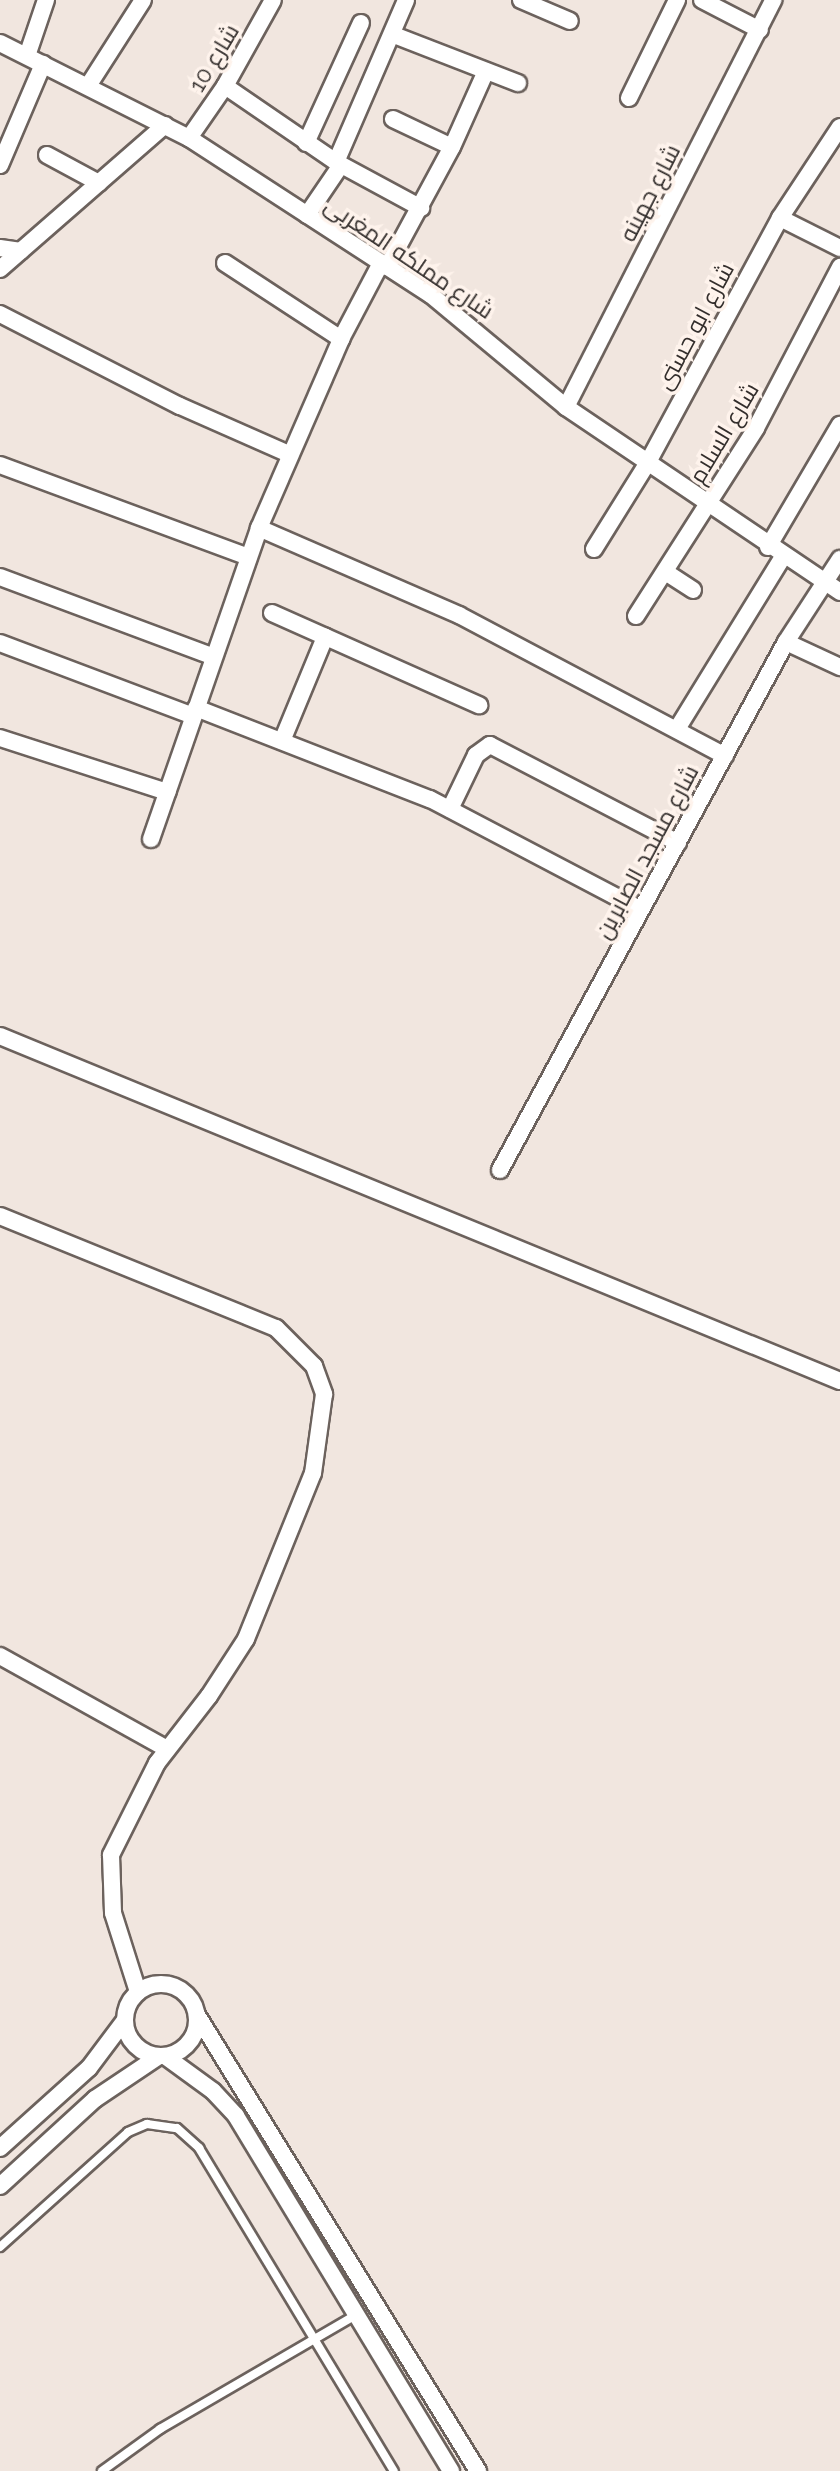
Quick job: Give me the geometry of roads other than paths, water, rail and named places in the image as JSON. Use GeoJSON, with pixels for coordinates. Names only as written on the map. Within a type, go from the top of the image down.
{"type":"FeatureCollection","features":[{"type":"Feature","properties":{"kind":"street"},"geometry":{"type":"LineString","coordinates":[[27,56],[46,0]]}},
{"type":"Feature","properties":{"kind":"street"},"geometry":{"type":"LineString","coordinates":[[88,86],[143,0]]}},
{"type":"Feature","properties":{"kind":"street"},"geometry":{"type":"LineString","coordinates":[[307,215],[338,163],[366,86],[394,35],[406,0]]}},
{"type":"Feature","properties":{"kind":"street"},"geometry":{"type":"LineString","coordinates":[[521,0],[570,21]]}},
{"type":"Feature","properties":{"kind":"street"},"geometry":{"type":"LineString","coordinates":[[629,98],[677,0]]}},
{"type":"Feature","properties":{"kind":"street"},"geometry":{"type":"LineString","coordinates":[[702,0],[760,30]]}},
{"type":"Feature","properties":{"kind":"street","name":"شارع جهينه"},"geometry":{"type":"LineString","coordinates":[[566,407],[773,0]]}},
{"type":"Feature","properties":{"kind":"street","name":"شارع 10"},"geometry":{"type":"LineString","coordinates":[[189,138],[225,86],[266,3]]}},
{"type":"Feature","properties":{"kind":"street"},"geometry":{"type":"LineString","coordinates":[[306,143],[361,23]]}},
{"type":"Feature","properties":{"kind":"street"},"geometry":{"type":"LineString","coordinates":[[394,35],[517,83]]}},
{"type":"Feature","properties":{"kind":"street","name":"شارع مملكه المغربى"},"geometry":{"type":"LineString","coordinates":[[0,43],[189,138],[384,265],[459,315],[566,407],[768,547],[840,592]]}},
{"type":"Feature","properties":{"kind":"street"},"geometry":{"type":"LineString","coordinates":[[0,165],[43,64]]}},
{"type":"Feature","properties":{"kind":"street"},"geometry":{"type":"LineString","coordinates":[[151,839],[259,528],[289,454],[341,339],[421,208],[486,71]]}},
{"type":"Feature","properties":{"kind":"street"},"geometry":{"type":"LineString","coordinates":[[225,86],[338,163],[421,208]]}},
{"type":"Feature","properties":{"kind":"street"},"geometry":{"type":"LineString","coordinates":[[393,119],[452,147]]}},
{"type":"Feature","properties":{"kind":"street"},"geometry":{"type":"LineString","coordinates":[[0,268],[165,125]]}},
{"type":"Feature","properties":{"kind":"street","name":"شارع ابو حسنى"},"geometry":{"type":"LineString","coordinates":[[594,549],[647,464],[780,218],[840,127]]}},
{"type":"Feature","properties":{"kind":"street"},"geometry":{"type":"LineString","coordinates":[[47,155],[99,183]]}},
{"type":"Feature","properties":{"kind":"street"},"geometry":{"type":"LineString","coordinates":[[780,218],[840,248]]}},
{"type":"Feature","properties":{"kind":"street"},"geometry":{"type":"LineString","coordinates":[[0,248],[21,251]]}},
{"type":"Feature","properties":{"kind":"street"},"geometry":{"type":"LineString","coordinates":[[225,263],[341,339]]}},
{"type":"Feature","properties":{"kind":"street","name":"شارع السلام"},"geometry":{"type":"LineString","coordinates":[[636,616],[667,573],[756,428],[840,267]]}},
{"type":"Feature","properties":{"kind":"street"},"geometry":{"type":"LineString","coordinates":[[0,314],[180,406],[289,454]]}},
{"type":"Feature","properties":{"kind":"street"},"geometry":{"type":"LineString","coordinates":[[768,547],[840,425]]}},
{"type":"Feature","properties":{"kind":"street"},"geometry":{"type":"LineString","coordinates":[[0,465],[249,557]]}},
{"type":"Feature","properties":{"kind":"street"},"geometry":{"type":"LineString","coordinates":[[259,528],[459,615],[725,756]]}},
{"type":"Feature","properties":{"kind":"street"},"geometry":{"type":"LineString","coordinates":[[677,729],[783,557]]}},
{"type":"Feature","properties":{"kind":"street","name":"شارع مسجد الصابرين"},"geometry":{"type":"LineString","coordinates":[[500,1170],[786,642],[840,559]]}},
{"type":"Feature","properties":{"kind":"street"},"geometry":{"type":"LineString","coordinates":[[667,573],[693,590]]}},
{"type":"Feature","properties":{"kind":"street"},"geometry":{"type":"LineString","coordinates":[[0,577],[214,657]]}},
{"type":"Feature","properties":{"kind":"street"},"geometry":{"type":"LineString","coordinates":[[272,613],[479,705]]}},
{"type":"Feature","properties":{"kind":"street"},"geometry":{"type":"LineString","coordinates":[[282,741],[326,637]]}},
{"type":"Feature","properties":{"kind":"street"},"geometry":{"type":"LineString","coordinates":[[786,642],[840,667]]}},
{"type":"Feature","properties":{"kind":"street"},"geometry":{"type":"LineString","coordinates":[[0,643],[282,741],[450,809],[641,910]]}},
{"type":"Feature","properties":{"kind":"street"},"geometry":{"type":"LineString","coordinates":[[0,738],[167,792]]}},
{"type":"Feature","properties":{"kind":"street"},"geometry":{"type":"LineString","coordinates":[[450,809],[476,755],[490,745],[678,843]]}},
{"type":"Feature","properties":{"kind":"street"},"geometry":{"type":"LineString","coordinates":[[0,1036],[840,1381]]}},
{"type":"Feature","properties":{"kind":"street"},"geometry":{"type":"LineString","coordinates":[[0,1216],[276,1328],[314,1366],[324,1394],[313,1473],[269,1588],[246,1639],[209,1696],[167,1749],[138,1794],[111,1855],[113,1913],[138,1992],[125,2020],[89,2068],[0,2148]]}},
{"type":"Feature","properties":{"kind":"street"},"geometry":{"type":"LineString","coordinates":[[0,1656],[167,1749]]}},
{"type":"Feature","properties":{"kind":"street"},"geometry":{"type":"LineString","coordinates":[[138,1992],[169,1985],[187,1996],[478,2471]]}},
{"type":"Feature","properties":{"kind":"street"},"geometry":{"type":"LineString","coordinates":[[0,2186],[95,2099],[162,2056],[190,2042],[197,2015]]}},
{"type":"Feature","properties":{"kind":"street"},"geometry":{"type":"LineString","coordinates":[[125,2020],[139,2049],[162,2056],[213,2091],[236,2116],[451,2471]]}},
{"type":"Feature","properties":{"kind":"lane"},"geometry":{"type":"LineString","coordinates":[[0,2247],[128,2132],[147,2124],[167,2125],[185,2133],[199,2148],[394,2471]]}},
{"type":"Feature","properties":{"kind":"lane"},"geometry":{"type":"LineString","coordinates":[[102,2471],[138,2443],[356,2315]]}}]}
